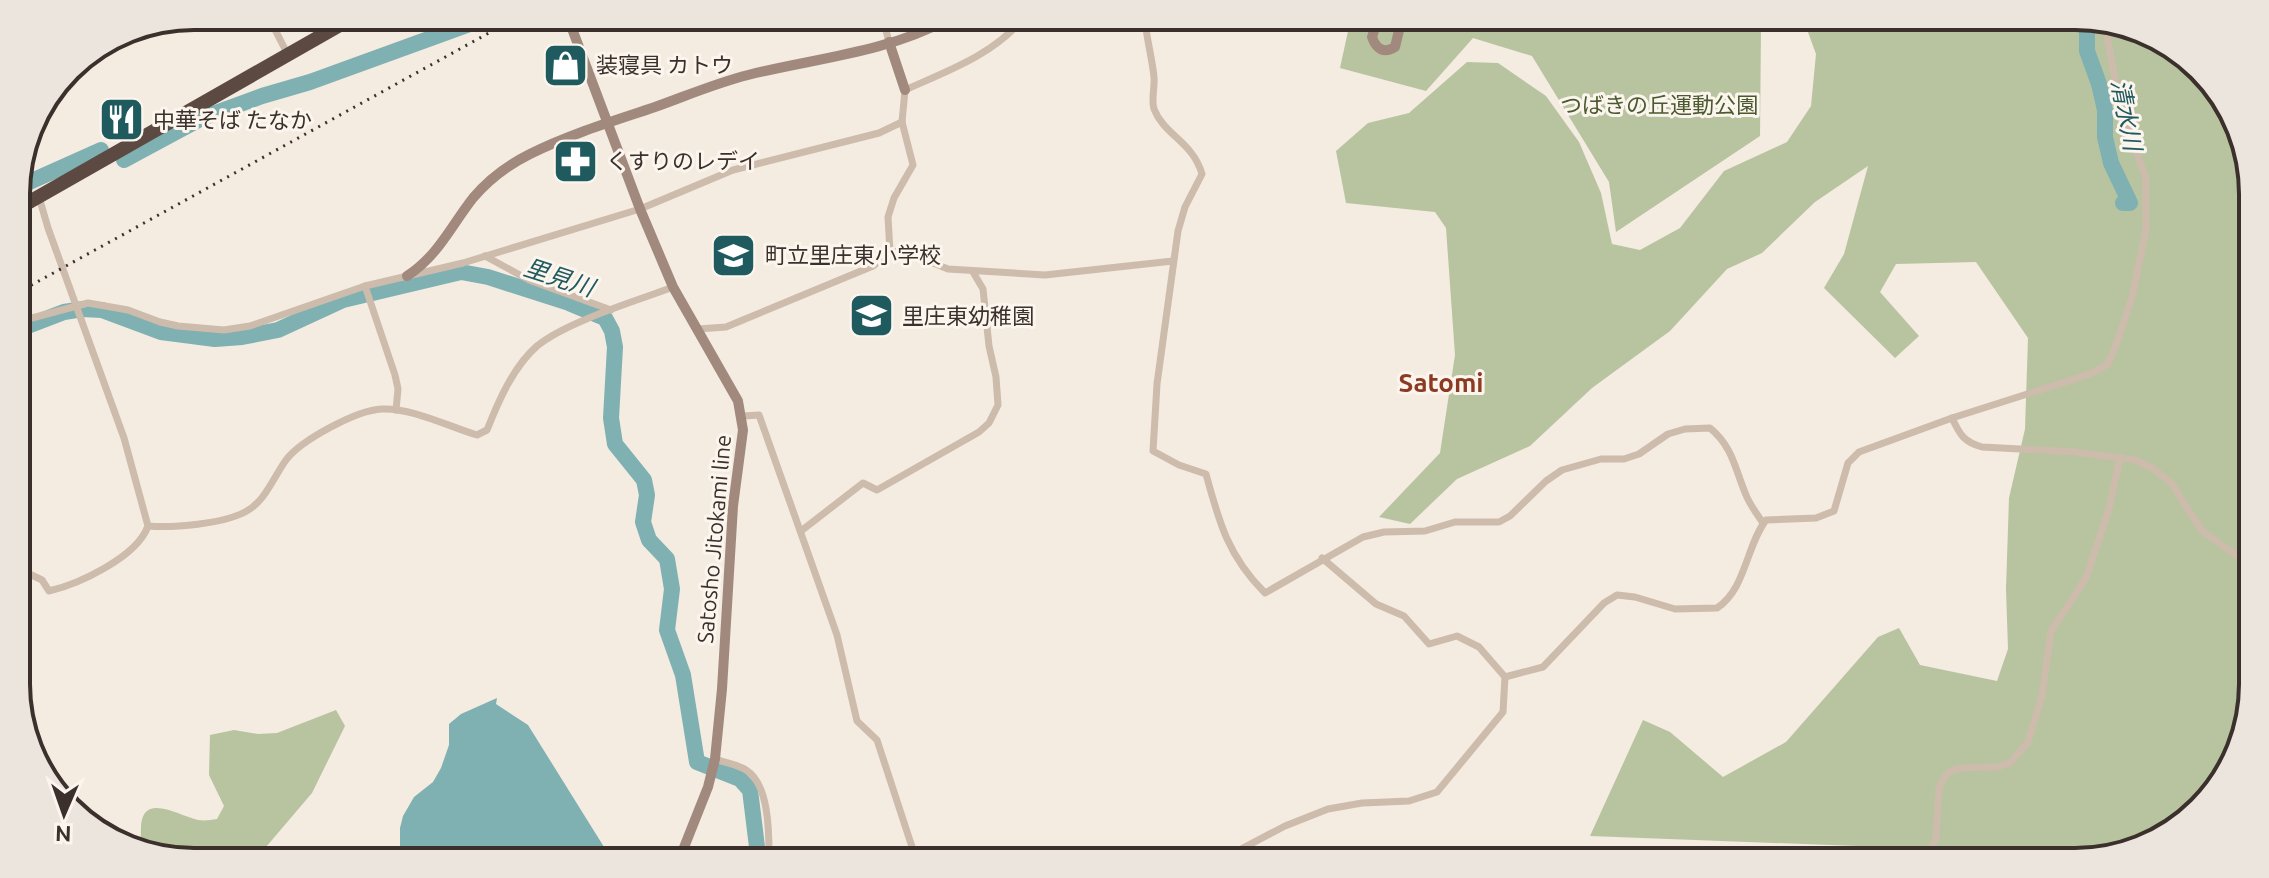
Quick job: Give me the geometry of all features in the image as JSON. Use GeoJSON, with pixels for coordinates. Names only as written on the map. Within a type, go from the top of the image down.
{"type":"FeatureCollection","features":[{"type":"Feature","properties":{"kind":"highway"},"geometry":{"type":"LineString","coordinates":[[30,202],[331,30]]}},
{"type":"Feature","properties":{"kind":"main road","name":"Satosho Jitokami line"},"geometry":{"type":"LineString","coordinates":[[573,30],[673,287],[738,401],[743,416],[733,506],[714,766],[684,848]]}},
{"type":"Feature","properties":{"kind":"main road"},"geometry":{"type":"LineString","coordinates":[[407,276],[424,265],[473,199],[495,175],[533,152],[743,76],[889,42],[926,30]]}},
{"type":"Feature","properties":{"kind":"main road"},"geometry":{"type":"LineString","coordinates":[[1374,30],[1372,37],[1383,51],[1395,47],[1399,30]]}},
{"type":"Feature","properties":{"kind":"main road"},"geometry":{"type":"LineString","coordinates":[[889,42],[905,90]]}},
{"type":"Feature","properties":{"kind":"street"},"geometry":{"type":"LineString","coordinates":[[275,30],[288,55]]}},
{"type":"Feature","properties":{"kind":"street"},"geometry":{"type":"LineString","coordinates":[[886,30],[889,42]]}},
{"type":"Feature","properties":{"kind":"street"},"geometry":{"type":"LineString","coordinates":[[890,252],[888,217],[894,198],[913,165],[902,122],[905,90],[965,63],[993,47],[1014,30]]}},
{"type":"Feature","properties":{"kind":"street"},"geometry":{"type":"LineString","coordinates":[[1146,30],[1154,79],[1154,108],[1169,130],[1198,159],[1202,174],[1181,216],[1173,261],[1157,384],[1153,451],[1179,465],[1206,474],[1225,540],[1237,561],[1265,593],[1350,542],[1384,532],[1425,531],[1455,522],[1499,522],[1562,470],[1601,459],[1624,459],[1639,454],[1668,434],[1685,429],[1710,428],[1722,438],[1733,454],[1746,498],[1763,523]]}},
{"type":"Feature","properties":{"kind":"street"},"geometry":{"type":"LineString","coordinates":[[1505,677],[1543,667],[1604,603],[1617,595],[1675,609],[1717,608],[1733,593],[1763,523],[1774,518],[1816,518],[1834,511],[1848,463],[1859,452],[1952,418],[2090,374],[2107,365],[2132,297],[2146,230],[2148,194],[2146,179],[2120,106],[2106,33]]}},
{"type":"Feature","properties":{"kind":"street"},"geometry":{"type":"LineString","coordinates":[[30,318],[76,304],[104,305],[160,322],[224,330],[265,322],[365,286],[485,256],[640,209],[733,170],[879,133],[902,122]]}},
{"type":"Feature","properties":{"kind":"street"},"geometry":{"type":"LineString","coordinates":[[30,574],[42,580],[49,591],[71,586],[116,561],[145,536],[148,526],[124,438],[39,197]]}},
{"type":"Feature","properties":{"kind":"street"},"geometry":{"type":"LineString","coordinates":[[698,329],[726,327],[873,266],[890,252],[903,251],[948,269],[1045,275],[1173,261]]}},
{"type":"Feature","properties":{"kind":"street"},"geometry":{"type":"LineString","coordinates":[[485,256],[529,280],[610,311]]}},
{"type":"Feature","properties":{"kind":"street"},"geometry":{"type":"LineString","coordinates":[[801,531],[863,483],[877,490],[979,432],[989,423],[998,405],[996,377],[983,289],[973,272]]}},
{"type":"Feature","properties":{"kind":"street"},"geometry":{"type":"LineString","coordinates":[[365,286],[395,375],[398,389],[396,410]]}},
{"type":"Feature","properties":{"kind":"street"},"geometry":{"type":"LineString","coordinates":[[148,526],[227,519],[246,512],[260,501],[289,457],[306,443],[365,412],[396,410],[477,435],[487,430],[501,397],[536,347],[562,330],[673,287]]}},
{"type":"Feature","properties":{"kind":"street"},"geometry":{"type":"LineString","coordinates":[[743,416],[759,415],[837,635],[857,721],[877,740],[912,848]]}},
{"type":"Feature","properties":{"kind":"street"},"geometry":{"type":"LineString","coordinates":[[1952,418],[1960,436],[1967,443],[1982,447],[2120,457],[2154,469],[2172,484],[2202,531],[2239,557]]}},
{"type":"Feature","properties":{"kind":"street"},"geometry":{"type":"LineString","coordinates":[[1932,848],[1936,839],[1939,788],[1944,777],[1961,768],[1997,767],[2010,763],[2028,742],[2042,696],[2051,631],[2086,578],[2106,520],[2120,457]]}},
{"type":"Feature","properties":{"kind":"street"},"geometry":{"type":"LineString","coordinates":[[1243,848],[1285,826],[1328,809],[1362,803],[1409,801],[1437,792],[1503,712],[1505,677],[1479,647],[1457,636],[1429,644],[1404,616],[1376,604],[1322,558]]}},
{"type":"Feature","properties":{"kind":"street"},"geometry":{"type":"LineString","coordinates":[[714,766],[744,768],[755,779],[765,804],[768,848]]}},
{"type":"Feature","properties":{"kind":"green space","name":"つばきの丘運動公園"},"geometry":{"type":"Polygon","coordinates":[[[1348,30],[1761,30],[1760,136],[1616,232],[1609,182],[1532,56],[1473,38],[1426,91],[1340,68],[1348,30]]]}},
{"type":"Feature","properties":{"kind":"green space"},"geometry":{"type":"Polygon","coordinates":[[[1807,30],[2086,30],[2107,33],[2138,42],[2175,64],[2205,94],[2227,131],[2238,172],[2239,194],[2238,706],[2222,757],[2205,784],[2175,814],[2138,836],[2086,848],[1910,848],[1590,836],[1643,720],[1670,732],[1723,777],[1786,742],[1878,637],[1899,628],[1920,665],[1997,681],[2008,649],[2009,498],[2025,429],[2028,338],[1976,262],[1896,264],[1880,292],[1919,336],[1895,358],[1824,288],[1844,254],[1868,166],[1815,202],[1762,253],[1727,269],[1670,331],[1592,388],[1530,446],[1457,479],[1410,524],[1379,517],[1440,453],[1455,355],[1446,228],[1435,212],[1346,203],[1336,151],[1368,123],[1409,113],[1467,62],[1498,63],[1546,96],[1579,142],[1601,193],[1612,244],[1640,250],[1680,228],[1724,171],[1787,142],[1811,106],[1816,54],[1807,30]]]}},
{"type":"Feature","properties":{"kind":"green space"},"geometry":{"type":"Polygon","coordinates":[[[336,710],[345,726],[312,793],[266,847],[183,848],[141,839],[143,817],[154,808],[198,820],[217,819],[224,806],[209,775],[210,735],[234,730],[277,733],[336,710]]]}},
{"type":"Feature","properties":{"kind":"water"},"geometry":{"type":"Polygon","coordinates":[[[497,698],[496,704],[528,725],[605,848],[400,848],[403,816],[414,797],[433,782],[441,768],[449,745],[449,724],[461,714],[497,698]]]}},
{"type":"Feature","properties":{"kind":"waterway","name":"里見川"},"geometry":{"type":"LineString","coordinates":[[124,160],[202,118],[453,30]]}},
{"type":"Feature","properties":{"kind":"waterway","name":"清水川"},"geometry":{"type":"LineString","coordinates":[[2087,30],[2087,51],[2105,110],[2105,137],[2111,163],[2130,203],[2123,203]]}},
{"type":"Feature","properties":{"kind":"waterway","name":"里見川"},"geometry":{"type":"LineString","coordinates":[[30,182],[101,150]]}},
{"type":"Feature","properties":{"kind":"waterway","name":"里見川"},"geometry":{"type":"LineString","coordinates":[[30,325],[64,312],[102,310],[161,332],[215,339],[242,337],[278,330],[343,300],[461,272],[488,277],[605,318],[615,347],[611,418],[615,444],[644,480],[647,495],[643,522],[649,540],[667,559],[672,589],[667,630],[683,675],[697,762],[740,779],[750,790],[757,848]]}},
{"type":"Feature","properties":{"kind":"railway"},"geometry":{"type":"LineString","coordinates":[[30,286],[494,30]]}},
{"type":"Feature","properties":{"kind":"place","name":"装寝具 カトウ"},"geometry":{"type":"Point","coordinates":[565,65]}},
{"type":"Feature","properties":{"kind":"place","name":"中華そば たなか"},"geometry":{"type":"Point","coordinates":[122,120]}},
{"type":"Feature","properties":{"kind":"place","name":"くすりのレデイ"},"geometry":{"type":"Point","coordinates":[575,161]}},
{"type":"Feature","properties":{"kind":"place","name":"町立里庄東小学校"},"geometry":{"type":"Point","coordinates":[734,255]}},
{"type":"Feature","properties":{"kind":"place","name":"里庄東幼稚園"},"geometry":{"type":"Point","coordinates":[871,316]}},
{"type":"Feature","properties":{"kind":"district","name":"Satomi"},"geometry":{"type":"Point","coordinates":[1441,383]}}]}
